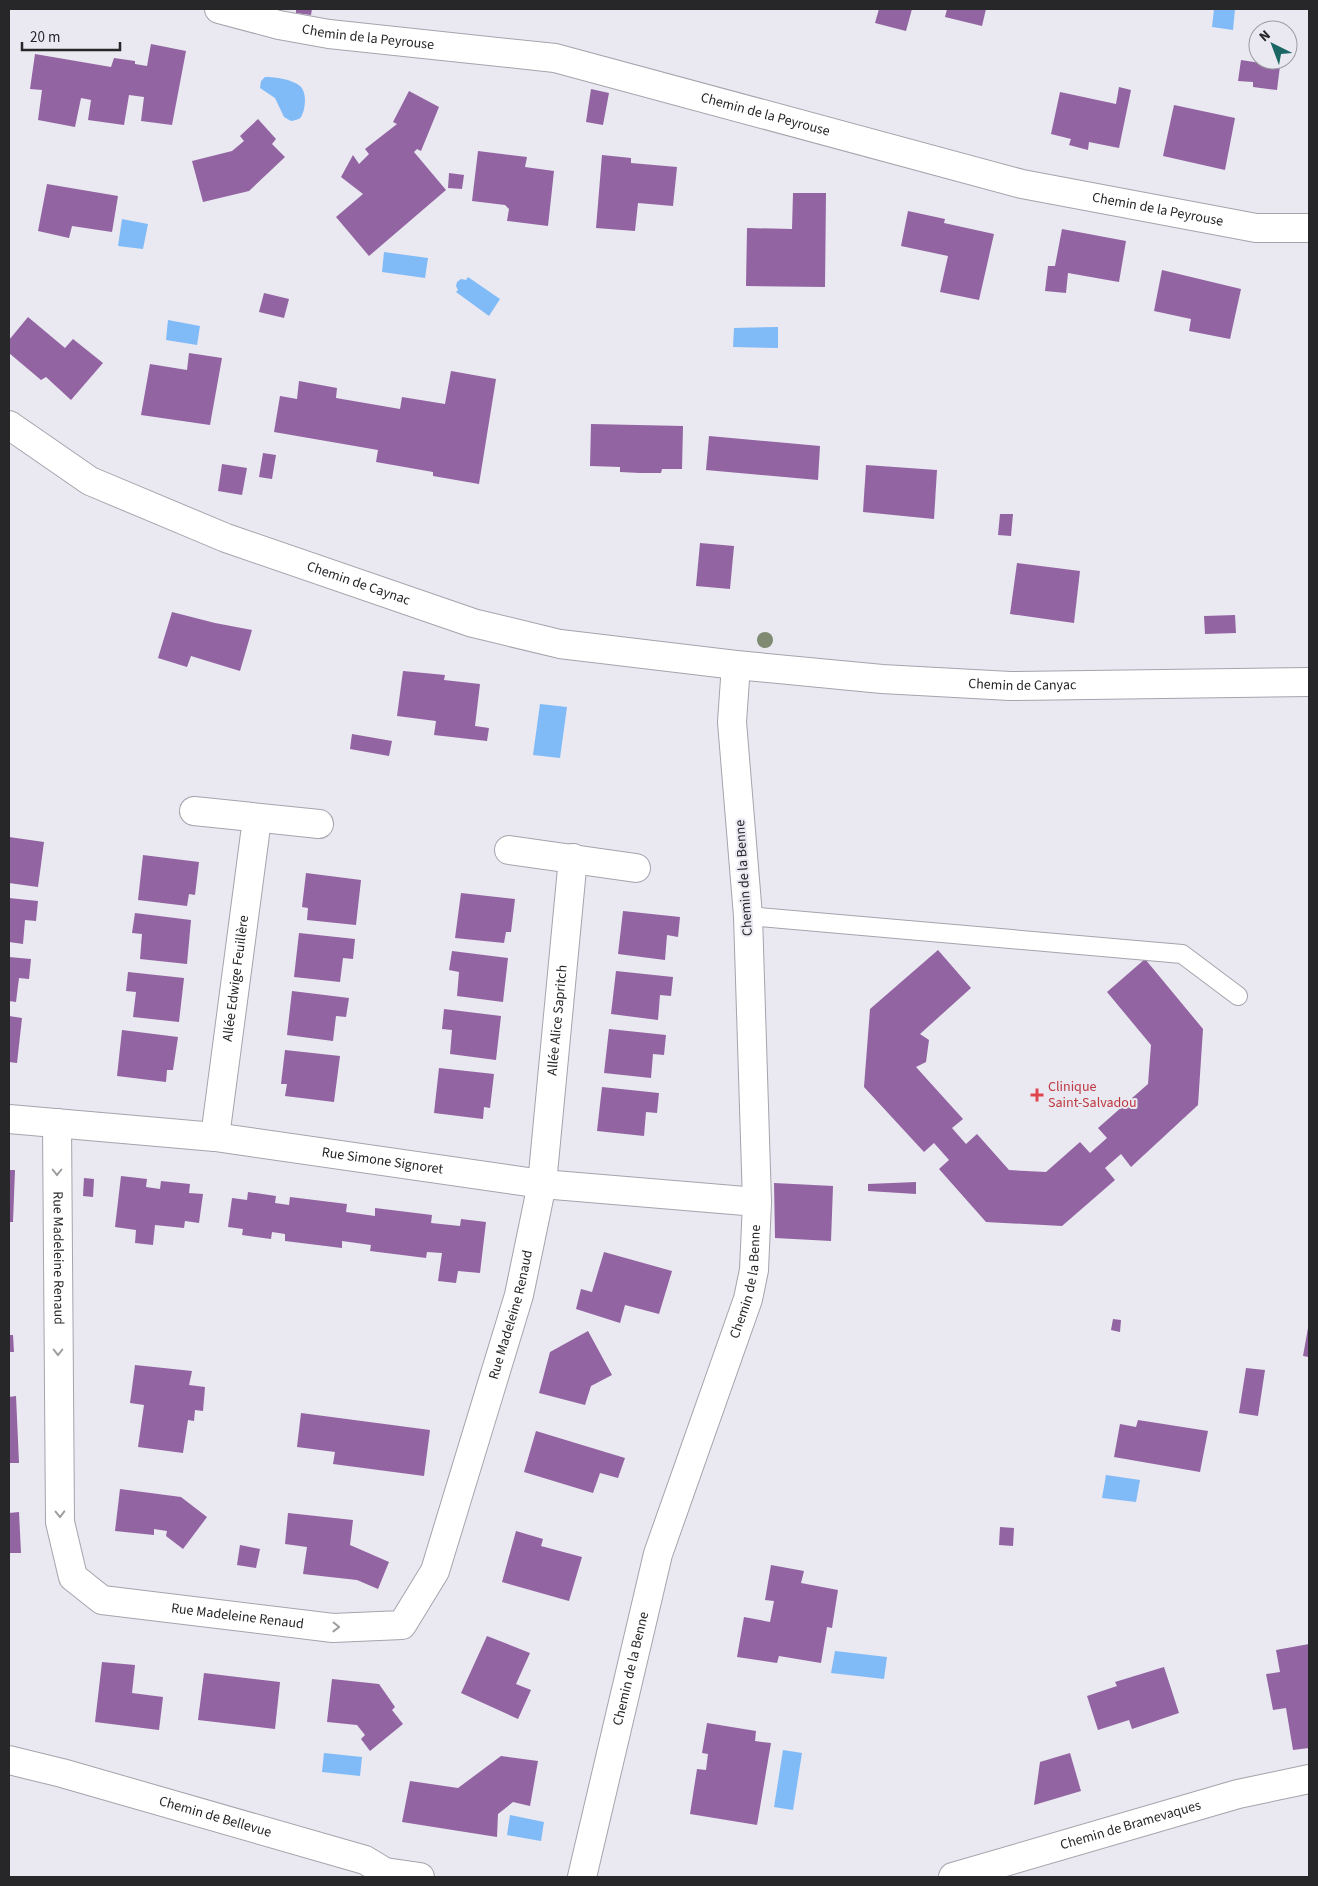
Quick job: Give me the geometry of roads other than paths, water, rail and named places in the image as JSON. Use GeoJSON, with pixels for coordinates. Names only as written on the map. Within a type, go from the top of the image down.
{"type":"FeatureCollection","features":[{"type":"Feature","properties":{"kind":"street","name":"Chemin de la Peyrouse"},"geometry":{"type":"LineString","coordinates":[[219,9],[279,25],[329,34],[555,58],[1022,184],[1256,228],[1309,228]]}},
{"type":"Feature","properties":{"kind":"street","name":"Chemin de Caynac"},"geometry":{"type":"LineString","coordinates":[[9,425],[90,481],[226,538],[473,623],[560,644],[736,665]]}},
{"type":"Feature","properties":{"kind":"street","name":"Chemin de Canyac"},"geometry":{"type":"LineString","coordinates":[[736,665],[882,679],[1010,686],[1309,682]]}},
{"type":"Feature","properties":{"kind":"street","name":"Chemin de la Benne"},"geometry":{"type":"LineString","coordinates":[[582,1877],[658,1554],[748,1299],[754,1270],[757,1202],[748,916],[732,722],[736,665]]}},
{"type":"Feature","properties":{"kind":"street"},"geometry":{"type":"LineString","coordinates":[[194,811],[319,824]]}},
{"type":"Feature","properties":{"kind":"street","name":"Allée Edwige Feuillère"},"geometry":{"type":"LineString","coordinates":[[215,1137],[257,818]]}},
{"type":"Feature","properties":{"kind":"street"},"geometry":{"type":"LineString","coordinates":[[509,850],[636,868]]}},
{"type":"Feature","properties":{"kind":"street","name":"Allée Alice Sapritch"},"geometry":{"type":"LineString","coordinates":[[542,1184],[573,858]]}},
{"type":"Feature","properties":{"kind":"street","name":"Rue Simone Signoret"},"geometry":{"type":"LineString","coordinates":[[9,1120],[215,1137],[542,1184],[757,1202]]}},
{"type":"Feature","properties":{"kind":"street","name":"Rue Madeleine Renaud"},"geometry":{"type":"LineString","coordinates":[[57,1123],[60,1522],[73,1578],[102,1600],[333,1628],[402,1625],[435,1571],[519,1295],[542,1184]]}},
{"type":"Feature","properties":{"kind":"street","name":"Chemin de Bellevue"},"geometry":{"type":"LineString","coordinates":[[9,1760],[62,1773],[365,1860],[384,1875],[420,1877]]}},
{"type":"Feature","properties":{"kind":"street","name":"Chemin de Bramevaques"},"geometry":{"type":"LineString","coordinates":[[953,1877],[1238,1794],[1309,1779]]}},
{"type":"Feature","properties":{"kind":"lane"},"geometry":{"type":"LineString","coordinates":[[748,916],[1182,954],[1238,996]]}},
{"type":"Feature","properties":{"kind":"water"},"geometry":{"type":"Polygon","coordinates":[[[1214,9],[1235,9],[1233,30],[1212,27],[1214,9]]]}},
{"type":"Feature","properties":{"kind":"water"},"geometry":{"type":"Polygon","coordinates":[[[265,77],[283,79],[300,86],[304,92],[305,101],[303,114],[300,118],[291,121],[284,117],[275,98],[260,88],[261,81],[265,77]]]}},
{"type":"Feature","properties":{"kind":"water"},"geometry":{"type":"Polygon","coordinates":[[[122,219],[148,224],[143,249],[118,246],[122,219]]]}},
{"type":"Feature","properties":{"kind":"water"},"geometry":{"type":"Polygon","coordinates":[[[384,252],[428,258],[425,278],[382,272],[384,252]]]}},
{"type":"Feature","properties":{"kind":"water"},"geometry":{"type":"Polygon","coordinates":[[[468,277],[500,299],[489,316],[456,292],[458,290],[457,282],[461,279],[466,280],[468,277]]]}},
{"type":"Feature","properties":{"kind":"water"},"geometry":{"type":"Polygon","coordinates":[[[168,320],[200,326],[197,345],[166,340],[168,320]]]}},
{"type":"Feature","properties":{"kind":"water"},"geometry":{"type":"Polygon","coordinates":[[[778,327],[778,348],[733,347],[734,328],[778,327]]]}},
{"type":"Feature","properties":{"kind":"water"},"geometry":{"type":"Polygon","coordinates":[[[540,704],[567,707],[560,758],[533,755],[540,704]]]}},
{"type":"Feature","properties":{"kind":"water"},"geometry":{"type":"Polygon","coordinates":[[[1106,1475],[1140,1480],[1136,1502],[1102,1498],[1106,1475]]]}},
{"type":"Feature","properties":{"kind":"water"},"geometry":{"type":"Polygon","coordinates":[[[835,1651],[887,1657],[884,1679],[831,1673],[835,1651]]]}},
{"type":"Feature","properties":{"kind":"water"},"geometry":{"type":"Polygon","coordinates":[[[783,1750],[802,1753],[793,1810],[774,1807],[783,1750]]]}},
{"type":"Feature","properties":{"kind":"water"},"geometry":{"type":"Polygon","coordinates":[[[324,1753],[362,1757],[360,1776],[322,1772],[324,1753]]]}},
{"type":"Feature","properties":{"kind":"water"},"geometry":{"type":"Polygon","coordinates":[[[510,1815],[544,1822],[541,1841],[507,1835],[510,1815]]]}},
{"type":"Feature","properties":{"kind":"place","name":"Clinique Saint-Salvadou"},"geometry":{"type":"Point","coordinates":[1037,1095]}}]}
